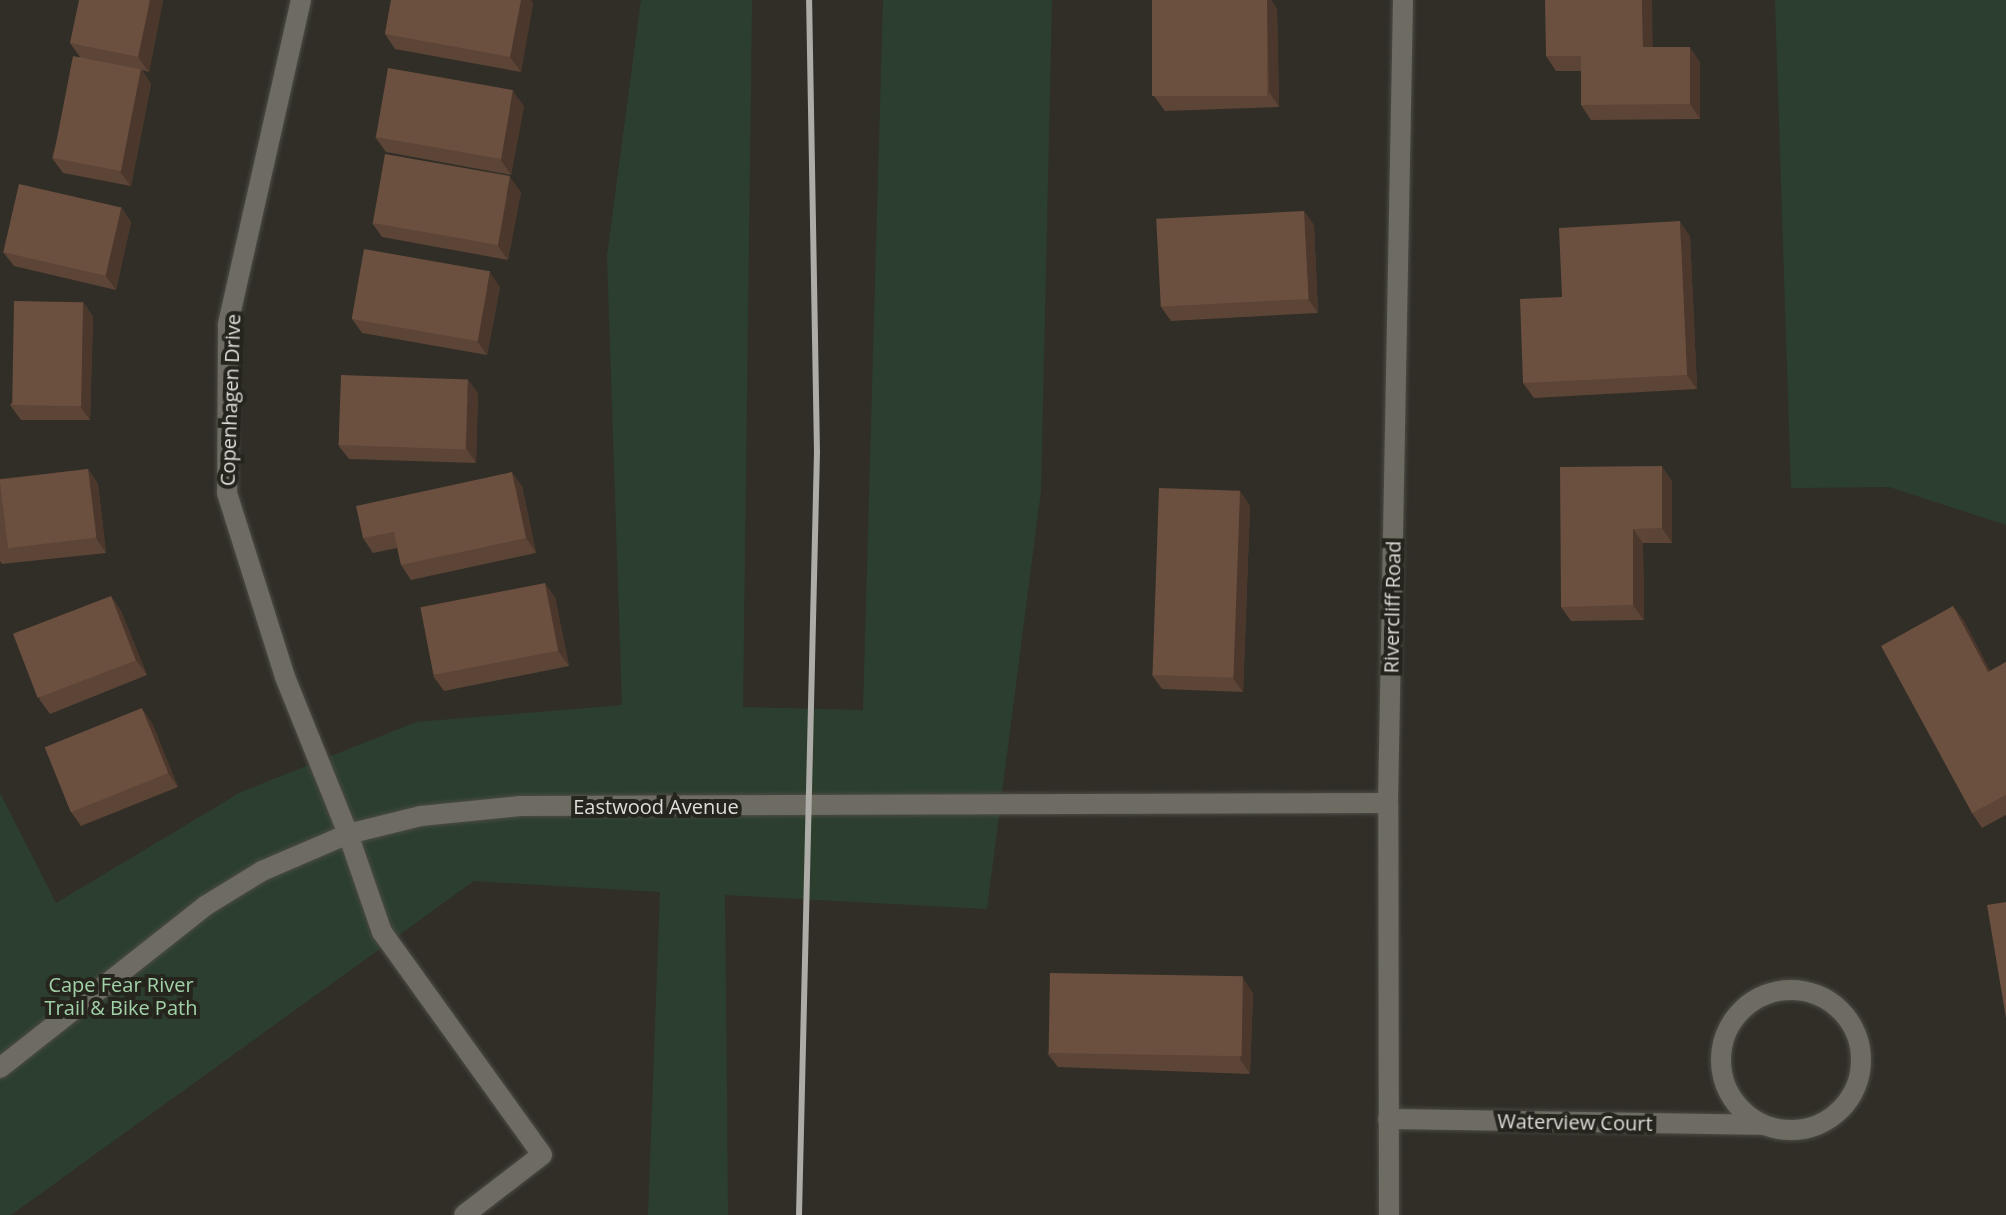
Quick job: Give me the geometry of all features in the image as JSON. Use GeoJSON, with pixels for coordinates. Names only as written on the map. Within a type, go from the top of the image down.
{"type":"FeatureCollection","features":[{"type":"Feature","properties":{"kind":"street","name":"Copenhagen Drive"},"geometry":{"type":"LineString","coordinates":[[301,0],[228,325],[227,493],[285,677],[348,834],[382,932],[542,1155],[464,1215]]}},
{"type":"Feature","properties":{"kind":"street","name":"Rivercliff Road"},"geometry":{"type":"LineString","coordinates":[[1389,1215],[1388,803],[1403,0]]}},
{"type":"Feature","properties":{"kind":"street","name":"Eastwood Avenue"},"geometry":{"type":"LineString","coordinates":[[0,1068],[205,906],[262,871],[348,834],[421,816],[521,806],[1388,803]]}},
{"type":"Feature","properties":{"kind":"street","name":"Waterview Court"},"geometry":{"type":"LineString","coordinates":[[1388,1119],[1763,1125],[1807,1129],[1827,1121],[1856,1087],[1862,1066],[1851,1023],[1835,1005],[1815,993],[1790,989],[1766,994],[1745,1006],[1729,1024],[1721,1047],[1721,1071],[1729,1094],[1763,1125]]}},
{"type":"Feature","properties":{"kind":"green space","name":"Cape Fear River Trail & Bike Path"},"geometry":{"type":"Polygon","coordinates":[[[641,0],[752,0],[743,707],[863,710],[883,0],[1052,0],[1041,490],[987,909],[725,895],[728,1215],[648,1215],[660,892],[474,881],[11,1215],[0,1215],[0,793],[56,903],[241,792],[416,722],[622,705],[607,256],[641,0]]]}},
{"type":"Feature","properties":{"kind":"green space"},"geometry":{"type":"Polygon","coordinates":[[[1775,0],[2006,0],[2006,525],[1889,487],[1791,488],[1775,0]]]}},
{"type":"Feature","properties":{"kind":"building"},"geometry":{"type":"Polygon","coordinates":[[[79,0],[150,0],[138,57],[70,43],[79,0]]]}},
{"type":"Feature","properties":{"kind":"building"},"geometry":{"type":"Polygon","coordinates":[[[391,0],[521,0],[510,57],[385,34],[391,0]]]}},
{"type":"Feature","properties":{"kind":"building"},"geometry":{"type":"Polygon","coordinates":[[[1152,0],[1267,0],[1267,96],[1152,96],[1152,0]]]}},
{"type":"Feature","properties":{"kind":"building"},"geometry":{"type":"Polygon","coordinates":[[[1545,0],[1642,0],[1643,47],[1690,47],[1690,104],[1581,105],[1581,56],[1546,56],[1545,0]]]}},
{"type":"Feature","properties":{"kind":"building"},"geometry":{"type":"Polygon","coordinates":[[[73,56],[141,69],[121,171],[53,158],[73,56]]]}},
{"type":"Feature","properties":{"kind":"building"},"geometry":{"type":"Polygon","coordinates":[[[388,68],[513,90],[501,159],[376,137],[388,68]]]}},
{"type":"Feature","properties":{"kind":"building"},"geometry":{"type":"Polygon","coordinates":[[[385,154],[510,176],[498,245],[373,223],[385,154]]]}},
{"type":"Feature","properties":{"kind":"building"},"geometry":{"type":"Polygon","coordinates":[[[19,184],[121,208],[106,276],[3,252],[19,184]]]}},
{"type":"Feature","properties":{"kind":"building"},"geometry":{"type":"Polygon","coordinates":[[[1304,211],[1309,299],[1161,307],[1156,219],[1304,211]]]}},
{"type":"Feature","properties":{"kind":"building"},"geometry":{"type":"Polygon","coordinates":[[[1680,221],[1687,375],[1523,383],[1520,299],[1562,297],[1559,228],[1680,221]]]}},
{"type":"Feature","properties":{"kind":"building"},"geometry":{"type":"Polygon","coordinates":[[[364,249],[490,271],[478,341],[352,319],[364,249]]]}},
{"type":"Feature","properties":{"kind":"building"},"geometry":{"type":"Polygon","coordinates":[[[14,301],[83,302],[81,406],[12,405],[14,301]]]}},
{"type":"Feature","properties":{"kind":"building"},"geometry":{"type":"Polygon","coordinates":[[[341,375],[468,379],[465,449],[339,445],[341,375]]]}},
{"type":"Feature","properties":{"kind":"building"},"geometry":{"type":"Polygon","coordinates":[[[1662,466],[1662,528],[1633,529],[1633,605],[1561,607],[1560,467],[1662,466]]]}},
{"type":"Feature","properties":{"kind":"building"},"geometry":{"type":"Polygon","coordinates":[[[88,469],[96,537],[8,548],[0,480],[88,469]]]}},
{"type":"Feature","properties":{"kind":"building"},"geometry":{"type":"Polygon","coordinates":[[[512,472],[526,538],[401,565],[394,532],[363,538],[356,506],[512,472]]]}},
{"type":"Feature","properties":{"kind":"building"},"geometry":{"type":"Polygon","coordinates":[[[1159,488],[1240,491],[1233,678],[1152,675],[1159,488]]]}},
{"type":"Feature","properties":{"kind":"building"},"geometry":{"type":"Polygon","coordinates":[[[545,583],[558,651],[433,675],[420,607],[545,583]]]}},
{"type":"Feature","properties":{"kind":"building"},"geometry":{"type":"Polygon","coordinates":[[[111,596],[136,660],[38,698],[13,634],[111,596]]]}},
{"type":"Feature","properties":{"kind":"building"},"geometry":{"type":"Polygon","coordinates":[[[1953,606],[1988,672],[2006,662],[2006,795],[1972,813],[1881,646],[1953,606]]]}},
{"type":"Feature","properties":{"kind":"building"},"geometry":{"type":"Polygon","coordinates":[[[142,708],[168,773],[71,812],[45,747],[142,708]]]}},
{"type":"Feature","properties":{"kind":"building"},"geometry":{"type":"Polygon","coordinates":[[[2006,902],[2006,1018],[1987,905],[2006,902]]]}},
{"type":"Feature","properties":{"kind":"building"},"geometry":{"type":"Polygon","coordinates":[[[1050,973],[1243,976],[1242,1056],[1049,1053],[1050,973]]]}},
{"type":"Feature","properties":{"kind":"railway"},"geometry":{"type":"LineString","coordinates":[[799,1215],[817,453],[809,0]]}}]}
